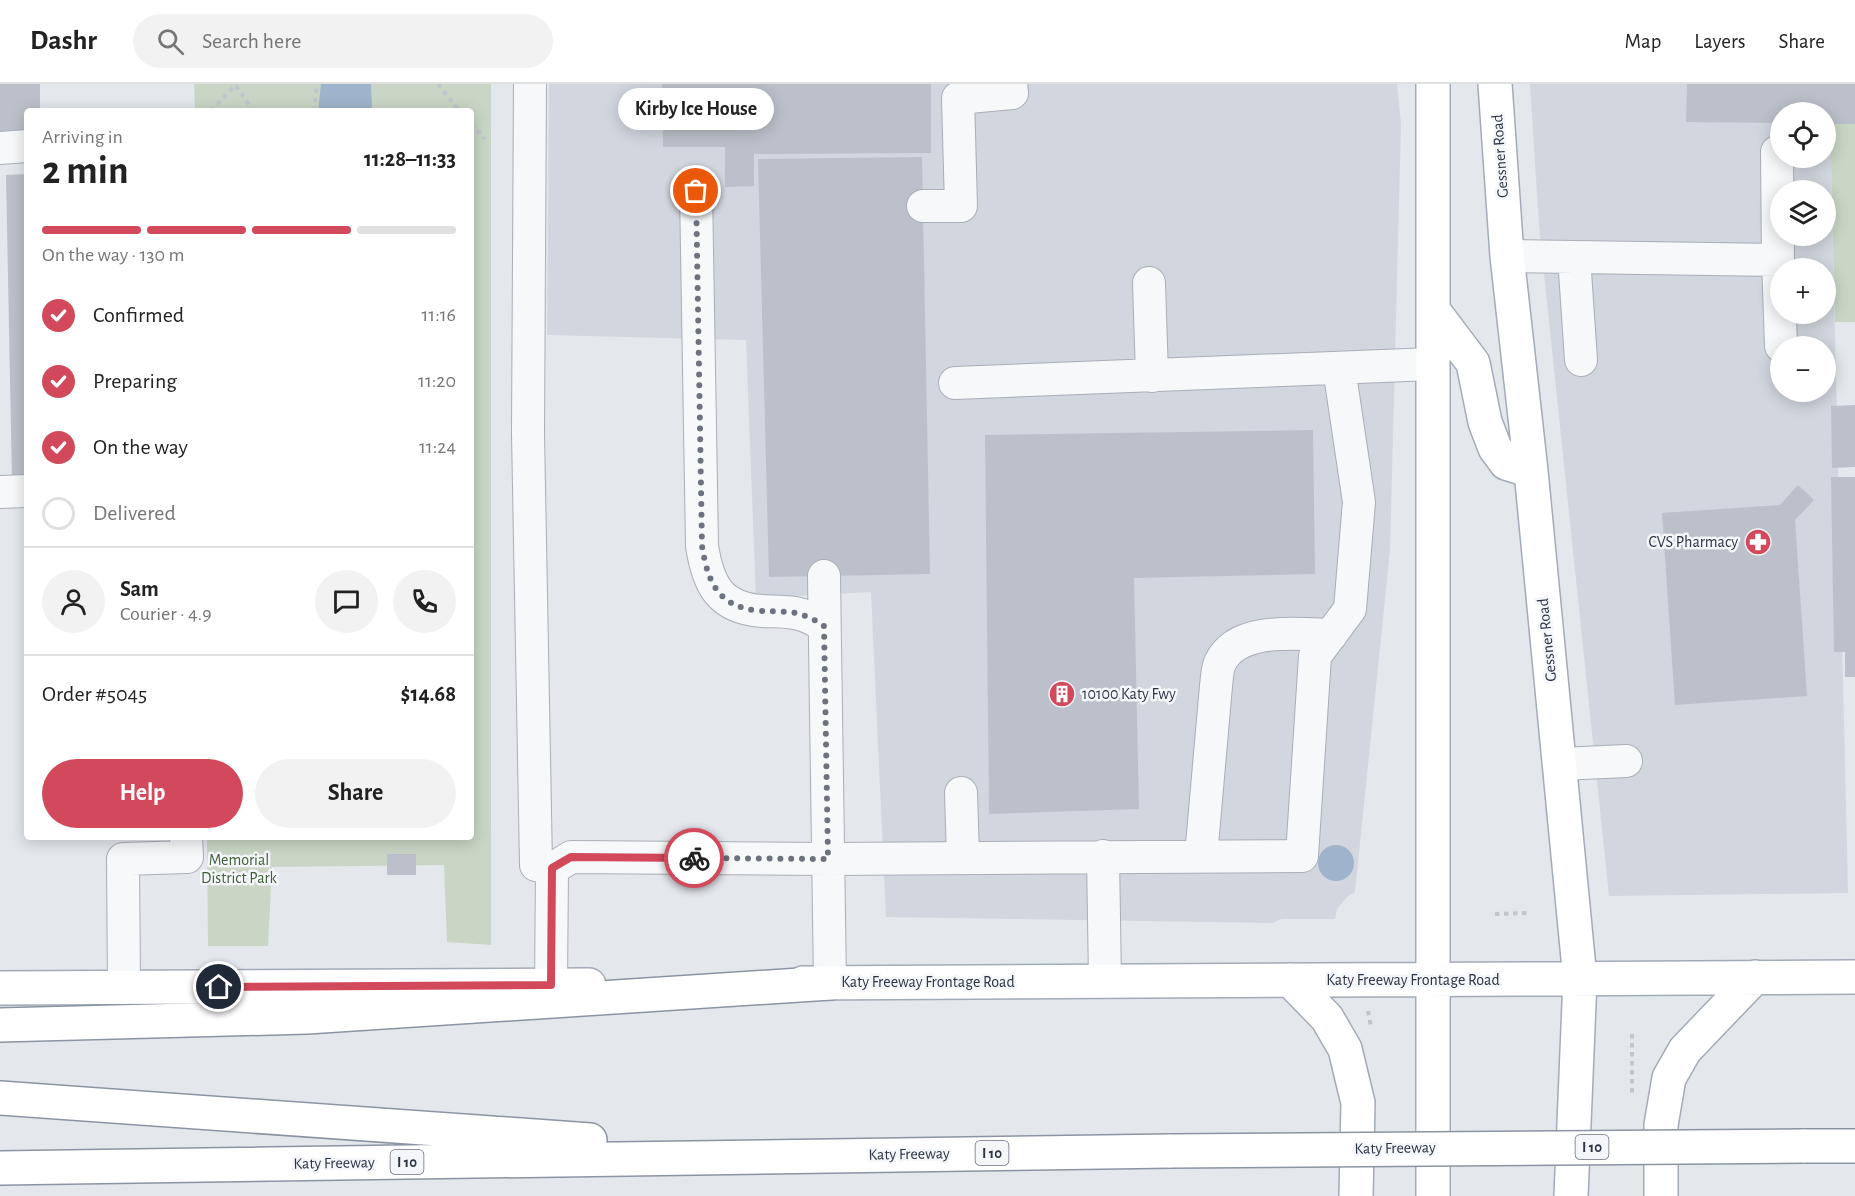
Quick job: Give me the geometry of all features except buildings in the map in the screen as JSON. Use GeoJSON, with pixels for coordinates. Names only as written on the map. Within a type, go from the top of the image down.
{"type":"FeatureCollection","features":[{"type":"Feature","properties":{"kind":"main road"},"geometry":{"type":"LineString","coordinates":[[1433,84],[1433,1196]]}},
{"type":"Feature","properties":{"kind":"main road","name":"Gessner Road"},"geometry":{"type":"LineString","coordinates":[[1495,84],[1507,256],[1531,471],[1580,979],[1571,1196]]}},
{"type":"Feature","properties":{"kind":"main road"},"geometry":{"type":"LineString","coordinates":[[1433,310],[1473,363],[1485,422],[1496,448],[1506,463],[1531,471]]}},
{"type":"Feature","properties":{"kind":"main road"},"geometry":{"type":"LineString","coordinates":[[1661,1196],[1661,1125],[1669,1078],[1686,1050],[1755,977]]}},
{"type":"Feature","properties":{"kind":"main road","name":"Katy Freeway Frontage Road"},"geometry":{"type":"LineString","coordinates":[[0,988],[1855,977]]}},
{"type":"Feature","properties":{"kind":"main road"},"geometry":{"type":"LineString","coordinates":[[1290,981],[1327,1018],[1345,1049],[1358,1103],[1356,1196]]}},
{"type":"Feature","properties":{"kind":"main road"},"geometry":{"type":"LineString","coordinates":[[0,1025],[307,1017],[830,983]]}},
{"type":"Feature","properties":{"kind":"main road"},"geometry":{"type":"LineString","coordinates":[[0,1098],[813,1155]]}},
{"type":"Feature","properties":{"kind":"main road","name":"Katy Freeway"},"geometry":{"type":"LineString","coordinates":[[0,1168],[813,1155],[1855,1146]]}},
{"type":"Feature","properties":{"kind":"street"},"geometry":{"type":"LineString","coordinates":[[530,84],[528,433],[536,865],[552,868],[571,857],[828,859],[1302,856],[1315,656],[1350,609],[1359,502],[1339,368]]}},
{"type":"Feature","properties":{"kind":"street"},"geometry":{"type":"LineString","coordinates":[[923,206],[961,206],[958,98],[1012,93],[1011,84]]}},
{"type":"Feature","properties":{"kind":"street"},"geometry":{"type":"LineString","coordinates":[[0,148],[24,146]]}},
{"type":"Feature","properties":{"kind":"street"},"geometry":{"type":"LineString","coordinates":[[1777,168],[1778,258]]}},
{"type":"Feature","properties":{"kind":"street"},"geometry":{"type":"LineString","coordinates":[[696,191],[702,546],[706,572],[718,594],[737,607],[761,611],[784,611],[807,616],[824,626]]}},
{"type":"Feature","properties":{"kind":"street"},"geometry":{"type":"LineString","coordinates":[[1507,256],[1770,260]]}},
{"type":"Feature","properties":{"kind":"street"},"geometry":{"type":"LineString","coordinates":[[1574,257],[1581,360]]}},
{"type":"Feature","properties":{"kind":"street"},"geometry":{"type":"LineString","coordinates":[[1149,283],[1152,375]]}},
{"type":"Feature","properties":{"kind":"street"},"geometry":{"type":"LineString","coordinates":[[955,383],[1432,364]]}},
{"type":"Feature","properties":{"kind":"street"},"geometry":{"type":"LineString","coordinates":[[0,492],[24,491]]}},
{"type":"Feature","properties":{"kind":"street"},"geometry":{"type":"LineString","coordinates":[[824,576],[830,983]]}},
{"type":"Feature","properties":{"kind":"street"},"geometry":{"type":"LineString","coordinates":[[1201,856],[1220,663],[1233,646],[1254,637],[1285,634],[1331,635]]}},
{"type":"Feature","properties":{"kind":"street"},"geometry":{"type":"LineString","coordinates":[[1560,764],[1626,761]]}},
{"type":"Feature","properties":{"kind":"street"},"geometry":{"type":"LineString","coordinates":[[961,793],[963,857]]}},
{"type":"Feature","properties":{"kind":"street"},"geometry":{"type":"LineString","coordinates":[[124,988],[123,859],[187,857],[186,840]]}},
{"type":"Feature","properties":{"kind":"street"},"geometry":{"type":"LineString","coordinates":[[1103,856],[1105,981]]}},
{"type":"Feature","properties":{"kind":"street"},"geometry":{"type":"LineString","coordinates":[[551,985],[552,868]]}},
{"type":"Feature","properties":{"kind":"path"},"geometry":{"type":"LineString","coordinates":[[314,108],[317,84]]}},
{"type":"Feature","properties":{"kind":"path"},"geometry":{"type":"LineString","coordinates":[[438,84],[454,108]]}},
{"type":"Feature","properties":{"kind":"path"},"geometry":{"type":"LineString","coordinates":[[214,108],[236,85],[251,108]]}},
{"type":"Feature","properties":{"kind":"path"},"geometry":{"type":"LineString","coordinates":[[474,127],[485,139]]}},
{"type":"Feature","properties":{"kind":"path"},"geometry":{"type":"LineString","coordinates":[[1495,914],[1529,913]]}},
{"type":"Feature","properties":{"kind":"shaded area"},"geometry":{"type":"Polygon","coordinates":[[[549,84],[1397,84],[1401,124],[1390,550],[1355,892],[1348,896],[1337,909],[1335,919],[1282,919],[1272,923],[886,917],[871,592],[756,598],[746,340],[547,335],[549,84]]]}},
{"type":"Feature","properties":{"kind":"shaded area"},"geometry":{"type":"Polygon","coordinates":[[[1530,84],[1855,84],[1836,114],[1836,102],[1770,102],[1770,168],[1831,168],[1831,180],[1770,180],[1770,246],[1833,246],[1833,258],[1770,258],[1770,324],[1835,324],[1835,336],[1770,336],[1770,402],[1836,402],[1836,380],[1848,893],[1609,896],[1539,225],[1530,84]]]}},
{"type":"Feature","properties":{"kind":"green space","name":"Memorial District Park"},"geometry":{"type":"Polygon","coordinates":[[[194,84],[491,84],[491,945],[447,942],[444,865],[272,867],[268,946],[208,946],[207,840],[474,840],[474,108],[195,108],[194,84]]]}},
{"type":"Feature","properties":{"kind":"green space"},"geometry":{"type":"Polygon","coordinates":[[[1836,122],[1855,123],[1855,322],[1836,322],[1836,258],[1833,258],[1833,246],[1836,246],[1836,180],[1831,180],[1831,168],[1836,168],[1836,122]]]}},
{"type":"Feature","properties":{"kind":"water"},"geometry":{"type":"Polygon","coordinates":[[[321,84],[371,84],[372,108],[318,108],[321,84]]]}},
{"type":"Feature","properties":{"kind":"water"},"geometry":{"type":"Polygon","coordinates":[[[1336,845],[1349,850],[1354,863],[1349,876],[1336,881],[1323,876],[1318,863],[1323,850],[1336,845]]]}},
{"type":"Feature","properties":{"kind":"way so far"},"geometry":{"type":"LineString","coordinates":[[694,858],[828,859],[824,626],[807,616],[784,611],[761,611],[737,607],[718,594],[706,572],[702,546],[696,191]]}},
{"type":"Feature","properties":{"kind":"place","name":"Kirby Ice House"},"geometry":{"type":"Point","coordinates":[696,191]}},
{"type":"Feature","properties":{"kind":"place","name":"CVS Pharmacy"},"geometry":{"type":"Point","coordinates":[1758,542]}},
{"type":"Feature","properties":{"kind":"place","name":"10100 Katy Fwy"},"geometry":{"type":"Point","coordinates":[1062,694]}},
{"type":"Feature","properties":{"kind":"route"},"geometry":{"type":"LineString","coordinates":[[219,987],[551,985],[552,868],[571,857],[694,858]]}}]}
